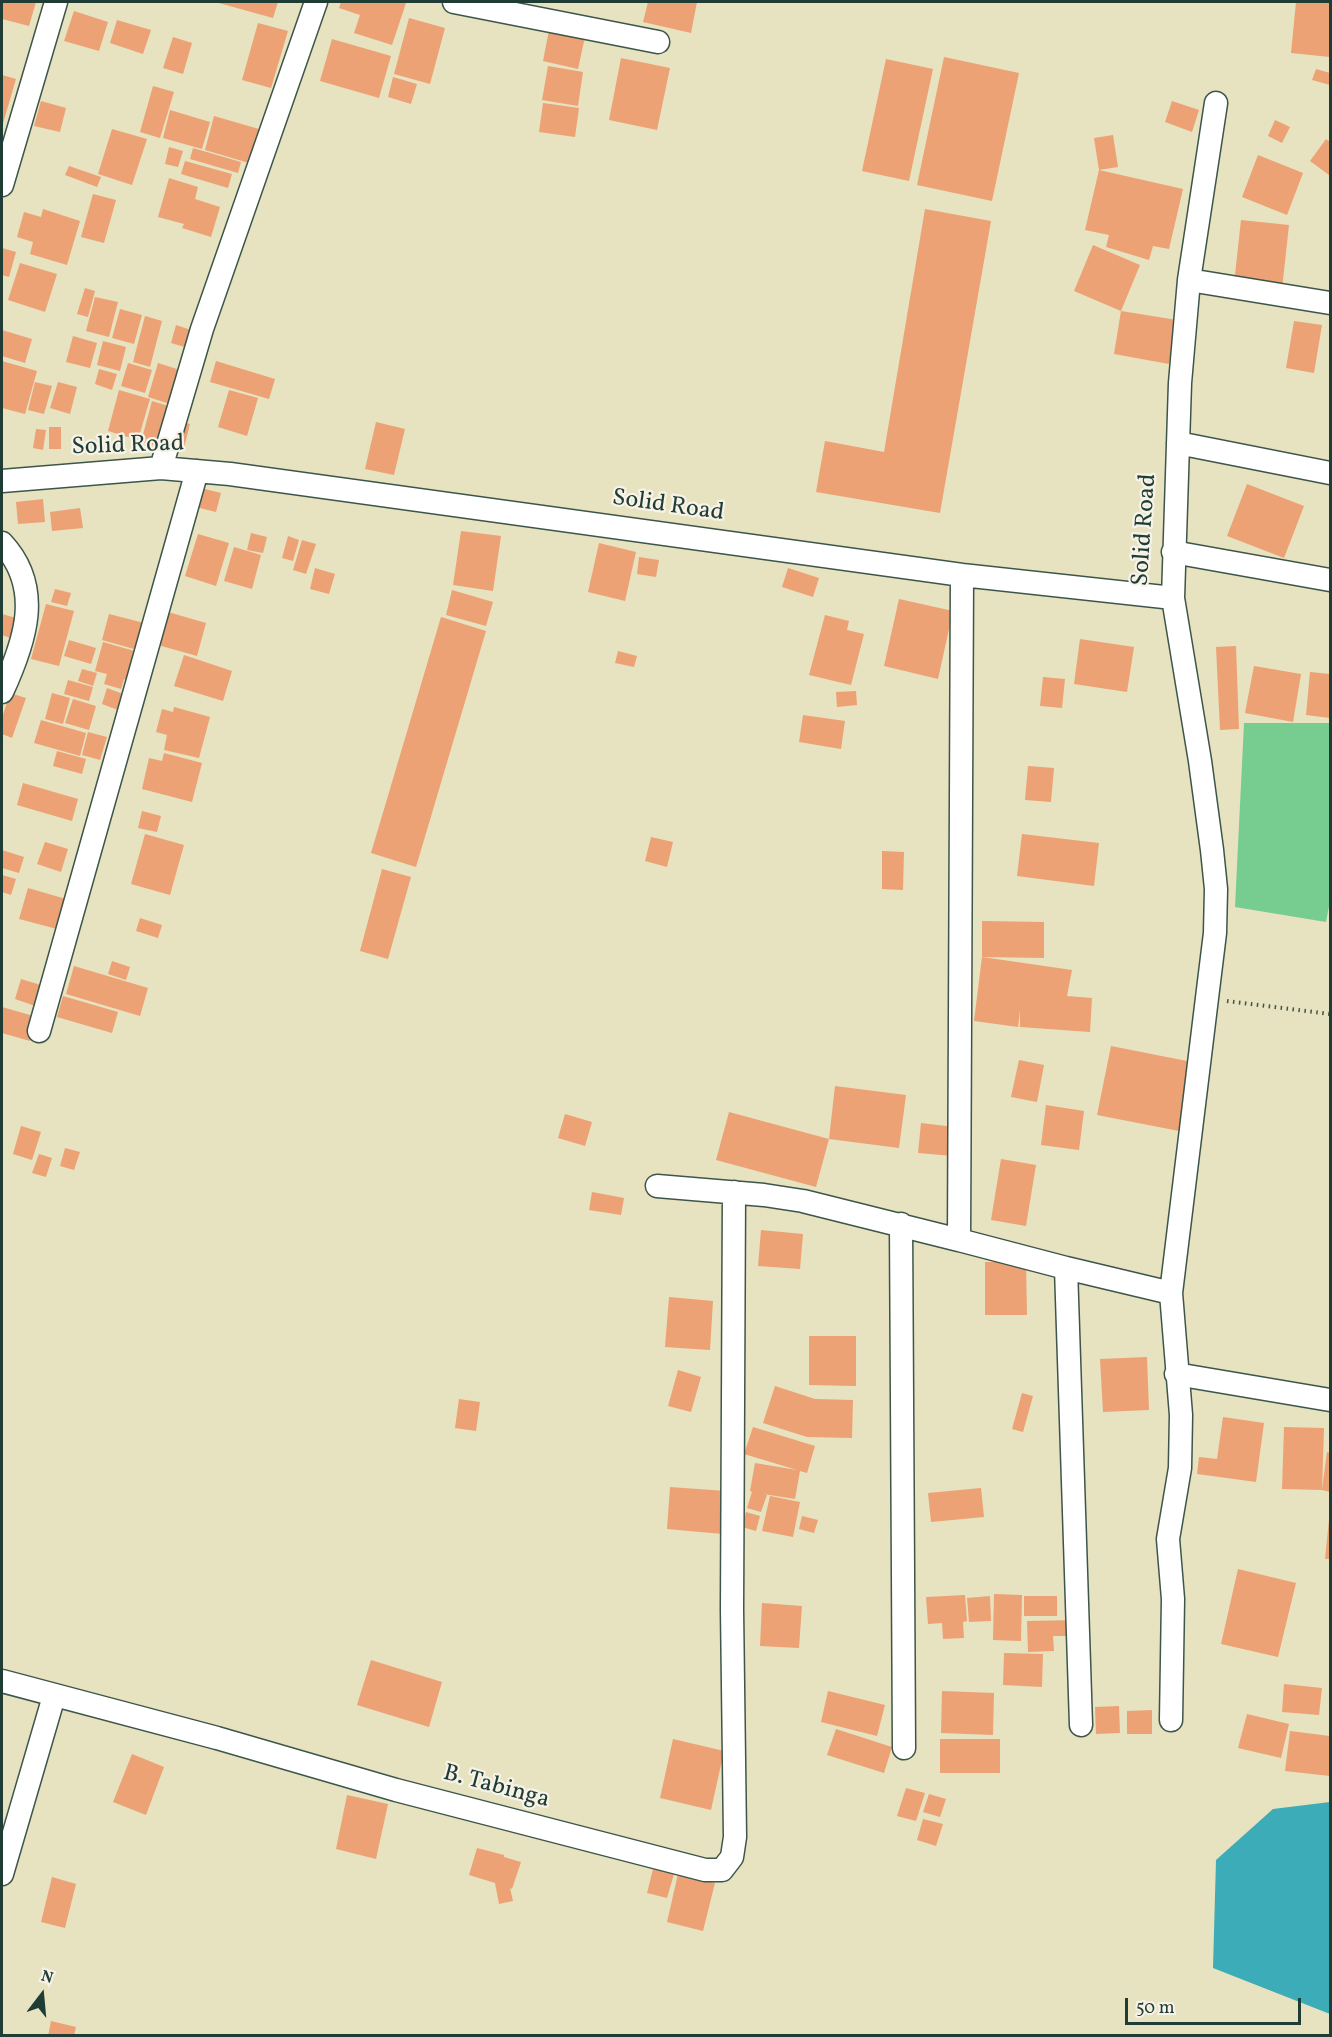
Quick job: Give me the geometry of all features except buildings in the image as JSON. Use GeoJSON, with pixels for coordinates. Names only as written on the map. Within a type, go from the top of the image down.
{"type":"FeatureCollection","features":[{"type":"Feature","properties":{"kind":"street"},"geometry":{"type":"LineString","coordinates":[[2,185],[56,2]]}},
{"type":"Feature","properties":{"kind":"street"},"geometry":{"type":"LineString","coordinates":[[161,468],[202,329],[316,2]]}},
{"type":"Feature","properties":{"kind":"street"},"geometry":{"type":"LineString","coordinates":[[454,2],[658,42]]}},
{"type":"Feature","properties":{"kind":"street","name":"Solid Road"},"geometry":{"type":"LineString","coordinates":[[2,481],[161,468],[197,471],[962,575],[1173,598],[1180,383],[1189,280],[1216,103]]}},
{"type":"Feature","properties":{"kind":"street"},"geometry":{"type":"LineString","coordinates":[[1189,280],[1330,303]]}},
{"type":"Feature","properties":{"kind":"street"},"geometry":{"type":"LineString","coordinates":[[1178,443],[1330,473]]}},
{"type":"Feature","properties":{"kind":"street"},"geometry":{"type":"LineString","coordinates":[[39,1031],[197,471]]}},
{"type":"Feature","properties":{"kind":"street"},"geometry":{"type":"LineString","coordinates":[[2,543],[12,555],[25,580],[28,605],[13,668],[2,692]]}},
{"type":"Feature","properties":{"kind":"street"},"geometry":{"type":"LineString","coordinates":[[1173,552],[1330,580]]}},
{"type":"Feature","properties":{"kind":"street"},"geometry":{"type":"LineString","coordinates":[[958,1240],[962,575]]}},
{"type":"Feature","properties":{"kind":"street"},"geometry":{"type":"LineString","coordinates":[[1171,1720],[1173,1599],[1168,1539],[1180,1467],[1181,1415],[1171,1293],[1208,998],[1215,933],[1216,889],[1173,598]]}},
{"type":"Feature","properties":{"kind":"street"},"geometry":{"type":"LineString","coordinates":[[657,1186],[764,1195],[803,1201],[1171,1293]]}},
{"type":"Feature","properties":{"kind":"street","name":"B. Tabinga"},"geometry":{"type":"LineString","coordinates":[[2,1681],[217,1738],[442,1802],[705,1870],[722,1870],[732,1857],[735,1837],[732,1609],[734,1192]]}},
{"type":"Feature","properties":{"kind":"street"},"geometry":{"type":"LineString","coordinates":[[901,1224],[904,1748]]}},
{"type":"Feature","properties":{"kind":"street"},"geometry":{"type":"LineString","coordinates":[[1066,1268],[1081,1725]]}},
{"type":"Feature","properties":{"kind":"street"},"geometry":{"type":"LineString","coordinates":[[1176,1374],[1330,1400]]}},
{"type":"Feature","properties":{"kind":"street"},"geometry":{"type":"LineString","coordinates":[[2,1874],[54,1696]]}},
{"type":"Feature","properties":{"kind":"path"},"geometry":{"type":"LineString","coordinates":[[1208,998],[1330,1014]]}},
{"type":"Feature","properties":{"kind":"green space"},"geometry":{"type":"Polygon","coordinates":[[[1244,723],[1330,723],[1330,901],[1326,922],[1235,907],[1244,723]]]}},
{"type":"Feature","properties":{"kind":"water"},"geometry":{"type":"Polygon","coordinates":[[[1330,1802],[1330,2014],[1213,1968],[1216,1860],[1273,1809],[1330,1802]]]}}]}
